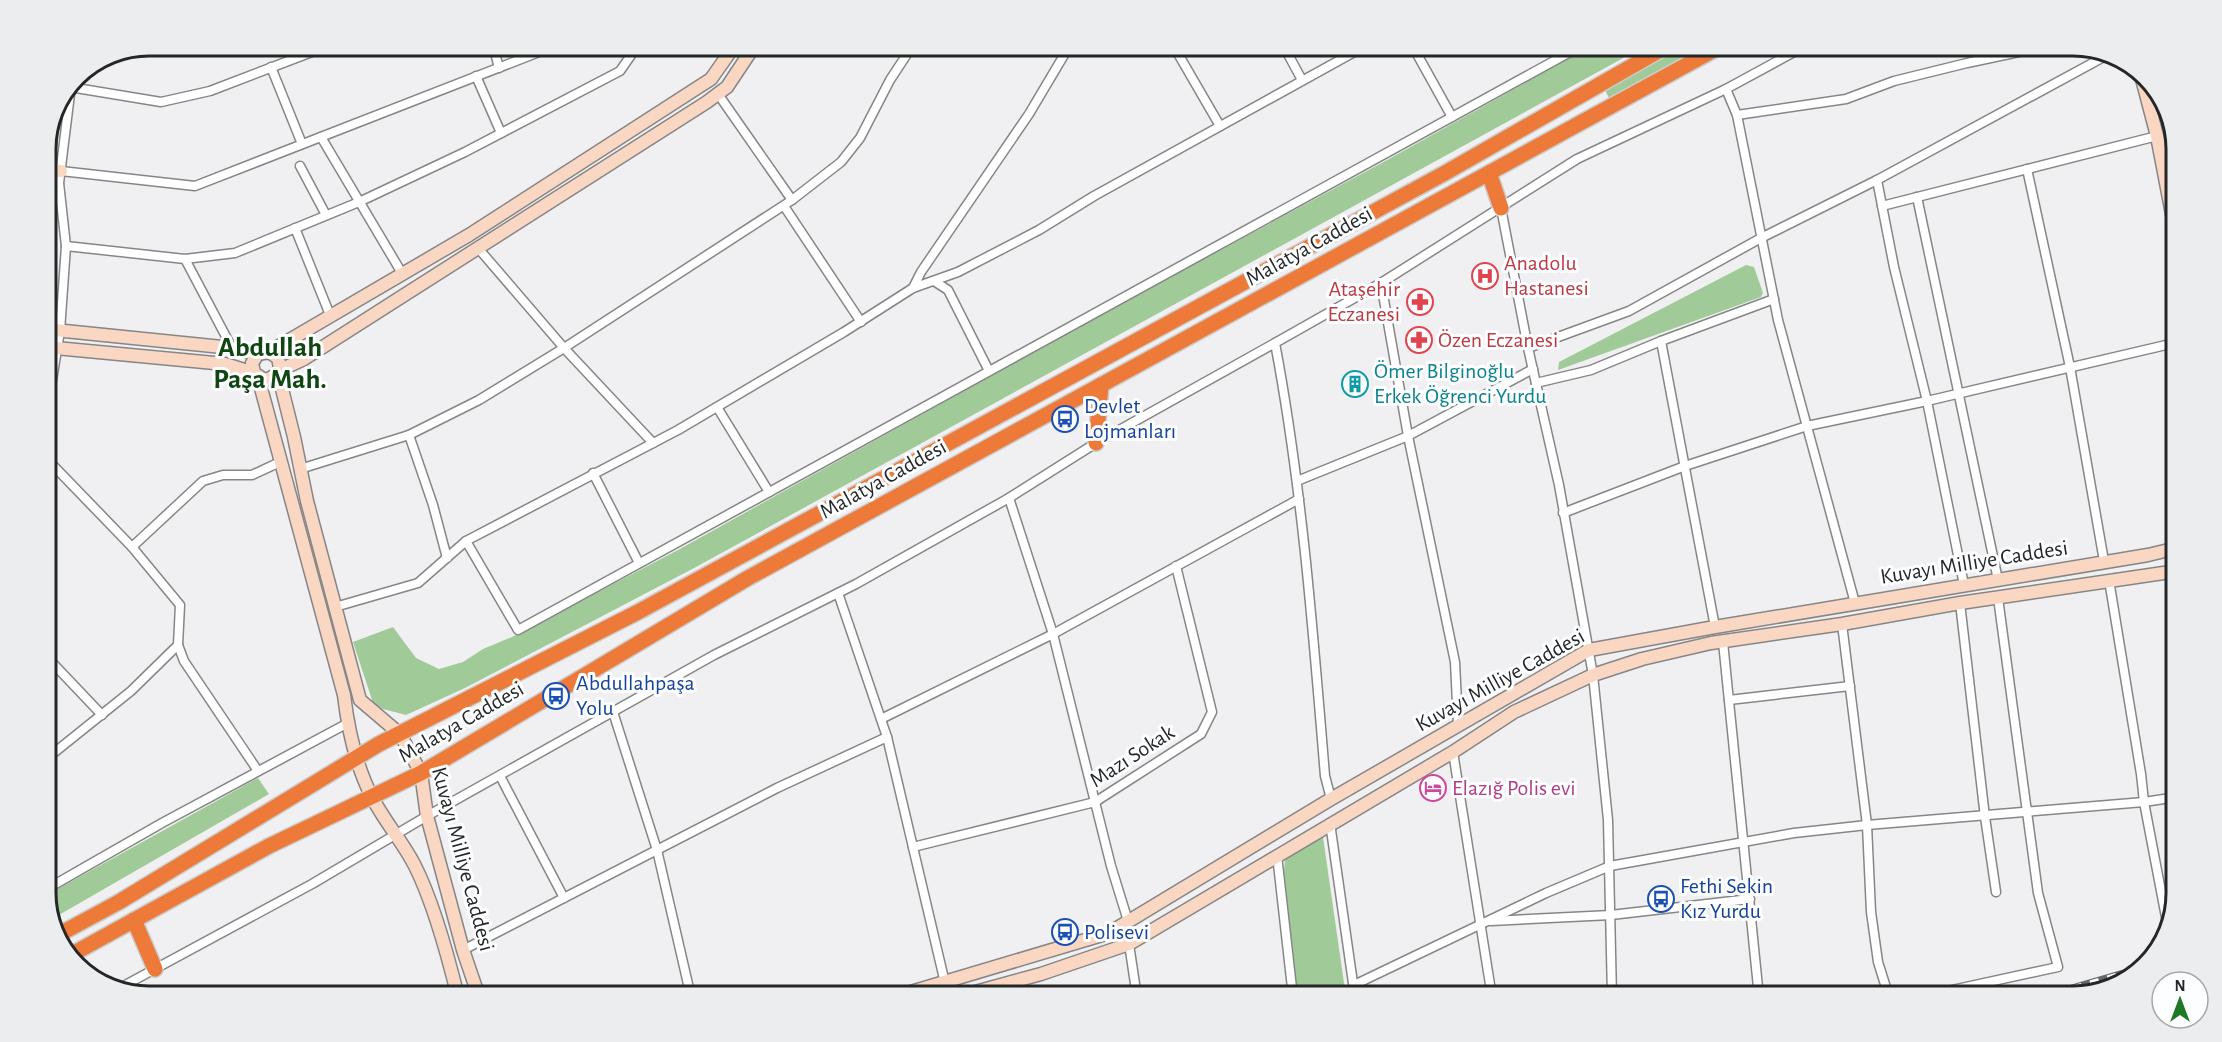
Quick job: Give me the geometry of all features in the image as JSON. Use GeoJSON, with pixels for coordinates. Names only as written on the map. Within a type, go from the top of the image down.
{"type":"FeatureCollection","features":[{"type":"Feature","properties":{"kind":"highway","name":"Malatya Caddesi"},"geometry":{"type":"LineString","coordinates":[[64,932],[119,902],[357,756],[680,589],[1444,173],[1651,55]]}},
{"type":"Feature","properties":{"kind":"highway","name":"Malatya Caddesi"},"geometry":{"type":"LineString","coordinates":[[77,952],[269,846],[422,773],[748,578],[1705,55]]}},
{"type":"Feature","properties":{"kind":"highway"},"geometry":{"type":"LineString","coordinates":[[1489,173],[1501,208]]}},
{"type":"Feature","properties":{"kind":"highway"},"geometry":{"type":"LineString","coordinates":[[1096,443],[1101,385]]}},
{"type":"Feature","properties":{"kind":"highway"},"geometry":{"type":"LineString","coordinates":[[134,920],[155,969]]}},
{"type":"Feature","properties":{"kind":"main road"},"geometry":{"type":"LineString","coordinates":[[256,375],[252,363],[264,353],[404,275],[711,79],[728,55]]}},
{"type":"Feature","properties":{"kind":"main road"},"geometry":{"type":"LineString","coordinates":[[56,347],[225,364],[269,379],[478,249],[718,94],[728,87],[749,55]]}},
{"type":"Feature","properties":{"kind":"main road"},"geometry":{"type":"LineString","coordinates":[[2145,90],[2166,183]]}},
{"type":"Feature","properties":{"kind":"main road"},"geometry":{"type":"LineString","coordinates":[[56,175],[60,177]]}},
{"type":"Feature","properties":{"kind":"main road"},"geometry":{"type":"LineString","coordinates":[[56,330],[264,353],[278,358],[280,363],[278,372]]}},
{"type":"Feature","properties":{"kind":"main road","name":"Kuvayı Milliye Caddesi"},"geometry":{"type":"LineString","coordinates":[[278,372],[306,501],[360,700],[400,735],[422,773],[427,816],[463,950],[475,986]]}},
{"type":"Feature","properties":{"kind":"main road","name":"Kuvayı Milliye Caddesi"},"geometry":{"type":"LineString","coordinates":[[256,375],[344,695],[348,723],[357,756],[372,796],[414,864],[428,894],[455,986]]}},
{"type":"Feature","properties":{"kind":"main road","name":"Kuvayı Milliye Caddesi"},"geometry":{"type":"LineString","coordinates":[[934,986],[1109,933],[1458,724],[1589,650],[2166,551]]}},
{"type":"Feature","properties":{"kind":"main road","name":"Kuvayı Milliye Caddesi"},"geometry":{"type":"LineString","coordinates":[[997,986],[1041,974],[1129,944],[1330,823],[1454,752],[1514,712],[1593,675],[1642,659],[1723,642],[2166,572]]}},
{"type":"Feature","properties":{"kind":"street"},"geometry":{"type":"LineString","coordinates":[[78,88],[161,102],[210,91],[271,67],[294,55]]}},
{"type":"Feature","properties":{"kind":"street"},"geometry":{"type":"LineString","coordinates":[[496,55],[499,68]]}},
{"type":"Feature","properties":{"kind":"street"},"geometry":{"type":"LineString","coordinates":[[60,177],[195,186],[532,55]]}},
{"type":"Feature","properties":{"kind":"street"},"geometry":{"type":"LineString","coordinates":[[66,246],[185,259],[235,253],[359,202],[501,134],[620,71],[631,55]]}},
{"type":"Feature","properties":{"kind":"street"},"geometry":{"type":"LineString","coordinates":[[300,469],[409,435],[479,400],[784,206],[841,162],[860,138],[890,80],[907,55]]}},
{"type":"Feature","properties":{"kind":"street"},"geometry":{"type":"LineString","coordinates":[[913,288],[921,272],[1029,114],[1064,55]]}},
{"type":"Feature","properties":{"kind":"street"},"geometry":{"type":"LineString","coordinates":[[1179,55],[1220,126]]}},
{"type":"Feature","properties":{"kind":"street"},"geometry":{"type":"LineString","coordinates":[[1288,55],[1302,80]]}},
{"type":"Feature","properties":{"kind":"street"},"geometry":{"type":"LineString","coordinates":[[335,606],[418,583],[466,541],[717,407],[861,322],[913,288],[958,272],[1039,230],[1094,196],[1348,55]]}},
{"type":"Feature","properties":{"kind":"street"},"geometry":{"type":"LineString","coordinates":[[1418,55],[1452,117]]}},
{"type":"Feature","properties":{"kind":"street"},"geometry":{"type":"LineString","coordinates":[[466,541],[519,630],[1565,55]]}},
{"type":"Feature","properties":{"kind":"street"},"geometry":{"type":"LineString","coordinates":[[127,984],[396,836],[427,816],[714,655],[838,593],[1009,498],[1096,443],[1381,283],[1577,159],[1726,89],[1789,55]]}},
{"type":"Feature","properties":{"kind":"street"},"geometry":{"type":"LineString","coordinates":[[1737,115],[1846,99],[1903,78],[2007,55]]}},
{"type":"Feature","properties":{"kind":"street"},"geometry":{"type":"LineString","coordinates":[[1528,348],[1629,311],[1761,238],[1877,180],[2098,59]]}},
{"type":"Feature","properties":{"kind":"street"},"geometry":{"type":"LineString","coordinates":[[271,67],[302,144]]}},
{"type":"Feature","properties":{"kind":"street"},"geometry":{"type":"LineString","coordinates":[[476,76],[501,134]]}},
{"type":"Feature","properties":{"kind":"street"},"geometry":{"type":"LineString","coordinates":[[1726,89],[1737,115],[1774,299],[1855,603]]}},
{"type":"Feature","properties":{"kind":"street"},"geometry":{"type":"LineString","coordinates":[[718,94],[792,200]]}},
{"type":"Feature","properties":{"kind":"street"},"geometry":{"type":"LineString","coordinates":[[56,338],[60,331],[66,246],[60,177],[68,102]]}},
{"type":"Feature","properties":{"kind":"street"},"geometry":{"type":"LineString","coordinates":[[1882,206],[2157,136]]}},
{"type":"Feature","properties":{"kind":"street"},"geometry":{"type":"LineString","coordinates":[[321,137],[404,275]]}},
{"type":"Feature","properties":{"kind":"street"},"geometry":{"type":"LineString","coordinates":[[300,166],[326,215]]}},
{"type":"Feature","properties":{"kind":"street"},"geometry":{"type":"LineString","coordinates":[[2027,169],[2070,367],[2104,561]]}},
{"type":"Feature","properties":{"kind":"street"},"geometry":{"type":"LineString","coordinates":[[56,186],[60,177]]}},
{"type":"Feature","properties":{"kind":"street"},"geometry":{"type":"LineString","coordinates":[[1877,180],[1894,267],[1927,401],[1964,585]]}},
{"type":"Feature","properties":{"kind":"street"},"geometry":{"type":"LineString","coordinates":[[1917,197],[1998,580]]}},
{"type":"Feature","properties":{"kind":"street"},"geometry":{"type":"LineString","coordinates":[[784,206],[861,322]]}},
{"type":"Feature","properties":{"kind":"street"},"geometry":{"type":"LineString","coordinates":[[1501,208],[1563,513],[1593,675],[1608,820],[1612,986]]}},
{"type":"Feature","properties":{"kind":"street"},"geometry":{"type":"LineString","coordinates":[[295,228],[330,315]]}},
{"type":"Feature","properties":{"kind":"street"},"geometry":{"type":"LineString","coordinates":[[478,249],[564,348],[653,443]]}},
{"type":"Feature","properties":{"kind":"street"},"geometry":{"type":"LineString","coordinates":[[185,259],[232,348]]}},
{"type":"Feature","properties":{"kind":"street"},"geometry":{"type":"LineString","coordinates":[[934,281],[948,290],[989,370]]}},
{"type":"Feature","properties":{"kind":"street"},"geometry":{"type":"LineString","coordinates":[[1381,283],[1408,436],[1455,662],[1458,724]]}},
{"type":"Feature","properties":{"kind":"street"},"geometry":{"type":"LineString","coordinates":[[1536,383],[1591,370],[1774,299]]}},
{"type":"Feature","properties":{"kind":"street"},"geometry":{"type":"LineString","coordinates":[[1661,341],[1715,627]]}},
{"type":"Feature","properties":{"kind":"street"},"geometry":{"type":"LineString","coordinates":[[1275,343],[1290,424],[1311,606],[1325,776],[1331,799]]}},
{"type":"Feature","properties":{"kind":"street"},"geometry":{"type":"LineString","coordinates":[[1563,513],[1685,466],[1807,426],[1927,401],[2166,345]]}},
{"type":"Feature","properties":{"kind":"street"},"geometry":{"type":"LineString","coordinates":[[1297,481],[1408,436],[1533,369]]}},
{"type":"Feature","properties":{"kind":"street"},"geometry":{"type":"LineString","coordinates":[[717,407],[769,492]]}},
{"type":"Feature","properties":{"kind":"street"},"geometry":{"type":"LineString","coordinates":[[409,435],[433,505],[447,558]]}},
{"type":"Feature","properties":{"kind":"street"},"geometry":{"type":"LineString","coordinates":[[132,547],[203,481],[223,475],[252,475],[280,462]]}},
{"type":"Feature","properties":{"kind":"street"},"geometry":{"type":"LineString","coordinates":[[56,466],[132,547],[180,605],[178,645],[184,660],[258,771]]}},
{"type":"Feature","properties":{"kind":"street"},"geometry":{"type":"LineString","coordinates":[[593,473],[639,563]]}},
{"type":"Feature","properties":{"kind":"street"},"geometry":{"type":"LineString","coordinates":[[1009,498],[1053,633],[1111,866],[1128,921],[1135,986]]}},
{"type":"Feature","properties":{"kind":"street"},"geometry":{"type":"LineString","coordinates":[[881,719],[1053,633],[1299,500]]}},
{"type":"Feature","properties":{"kind":"street","name":"Mazı Sokak"},"geometry":{"type":"LineString","coordinates":[[913,847],[1095,802],[1201,734],[1212,712],[1176,566]]}},
{"type":"Feature","properties":{"kind":"street"},"geometry":{"type":"LineString","coordinates":[[2109,580],[2140,762],[2144,802],[2165,912]]}},
{"type":"Feature","properties":{"kind":"street"},"geometry":{"type":"LineString","coordinates":[[838,593],[887,737],[945,983]]}},
{"type":"Feature","properties":{"kind":"street"},"geometry":{"type":"LineString","coordinates":[[1971,986],[2058,967],[2038,893],[1998,598]]}},
{"type":"Feature","properties":{"kind":"street"},"geometry":{"type":"LineString","coordinates":[[1960,603],[1996,892]]}},
{"type":"Feature","properties":{"kind":"street"},"geometry":{"type":"LineString","coordinates":[[1842,624],[1867,825],[1871,912],[1878,962],[1886,986]]}},
{"type":"Feature","properties":{"kind":"street"},"geometry":{"type":"LineString","coordinates":[[1723,642],[1758,986]]}},
{"type":"Feature","properties":{"kind":"street"},"geometry":{"type":"LineString","coordinates":[[56,751],[131,691],[178,645]]}},
{"type":"Feature","properties":{"kind":"street"},"geometry":{"type":"LineString","coordinates":[[56,666],[102,714]]}},
{"type":"Feature","properties":{"kind":"street"},"geometry":{"type":"LineString","coordinates":[[1729,700],[1850,686]]}},
{"type":"Feature","properties":{"kind":"street"},"geometry":{"type":"LineString","coordinates":[[613,712],[657,850],[688,986]]}},
{"type":"Feature","properties":{"kind":"street"},"geometry":{"type":"LineString","coordinates":[[56,884],[162,823],[348,723]]}},
{"type":"Feature","properties":{"kind":"street"},"geometry":{"type":"LineString","coordinates":[[463,950],[777,789],[887,737]]}},
{"type":"Feature","properties":{"kind":"street"},"geometry":{"type":"LineString","coordinates":[[1454,752],[1485,923],[1491,986]]}},
{"type":"Feature","properties":{"kind":"street"},"geometry":{"type":"LineString","coordinates":[[500,776],[564,898]]}},
{"type":"Feature","properties":{"kind":"street"},"geometry":{"type":"LineString","coordinates":[[1330,823],[1354,985],[1546,893],[1610,866],[1794,833],[2166,799]]}},
{"type":"Feature","properties":{"kind":"street"},"geometry":{"type":"LineString","coordinates":[[1277,855],[1292,986]]}},
{"type":"Feature","properties":{"kind":"street"},"geometry":{"type":"LineString","coordinates":[[1485,923],[1611,915],[1750,899]]}},
{"type":"Feature","properties":{"kind":"green space"},"geometry":{"type":"Polygon","coordinates":[[[1575,55],[1629,55],[696,567],[465,688],[406,715],[383,709],[373,703],[353,642],[393,627],[416,658],[439,669],[463,662],[483,649],[512,637],[678,550],[1124,302],[1389,159],[1575,55]]]}},
{"type":"Feature","properties":{"kind":"green space"},"geometry":{"type":"Polygon","coordinates":[[[1667,55],[1689,55],[1609,98],[1605,90],[1667,55]]]}},
{"type":"Feature","properties":{"kind":"green space"},"geometry":{"type":"Polygon","coordinates":[[[1746,265],[1754,267],[1763,293],[1761,297],[1558,370],[1559,362],[1746,265]]]}},
{"type":"Feature","properties":{"kind":"green space"},"geometry":{"type":"Polygon","coordinates":[[[258,778],[269,794],[58,915],[56,890],[258,778]]]}},
{"type":"Feature","properties":{"kind":"green space"},"geometry":{"type":"Polygon","coordinates":[[[1323,837],[1344,986],[1297,986],[1284,872],[1285,859],[1323,837]]]}},
{"type":"Feature","properties":{"kind":"railway"},"geometry":{"type":"LineString","coordinates":[[2076,986],[2123,972]]}},
{"type":"Feature","properties":{"kind":"place","name":"Anadolu Hastanesi"},"geometry":{"type":"Point","coordinates":[1485,276]}},
{"type":"Feature","properties":{"kind":"place","name":"Ataşehir Eczanesi"},"geometry":{"type":"Point","coordinates":[1420,302]}},
{"type":"Feature","properties":{"kind":"place","name":"Özen Eczanesi"},"geometry":{"type":"Point","coordinates":[1419,340]}},
{"type":"Feature","properties":{"kind":"place","name":"Ömer Bilginoğlu Erkek Öğrenci Yurdu"},"geometry":{"type":"Point","coordinates":[1355,384]}},
{"type":"Feature","properties":{"kind":"place","name":"Devlet Lojmanları"},"geometry":{"type":"Point","coordinates":[1065,419]}},
{"type":"Feature","properties":{"kind":"place","name":"Abdullahpaşa Yolu"},"geometry":{"type":"Point","coordinates":[556,696]}},
{"type":"Feature","properties":{"kind":"place","name":"Elazığ Polis evi"},"geometry":{"type":"Point","coordinates":[1433,788]}},
{"type":"Feature","properties":{"kind":"place","name":"Fethi Sekin Kız Yurdu"},"geometry":{"type":"Point","coordinates":[1661,899]}},
{"type":"Feature","properties":{"kind":"place","name":"Polisevi"},"geometry":{"type":"Point","coordinates":[1065,932]}},
{"type":"Feature","properties":{"kind":"district","name":"Abdullah Paşa Mah."},"geometry":{"type":"Point","coordinates":[270,364]}}]}
